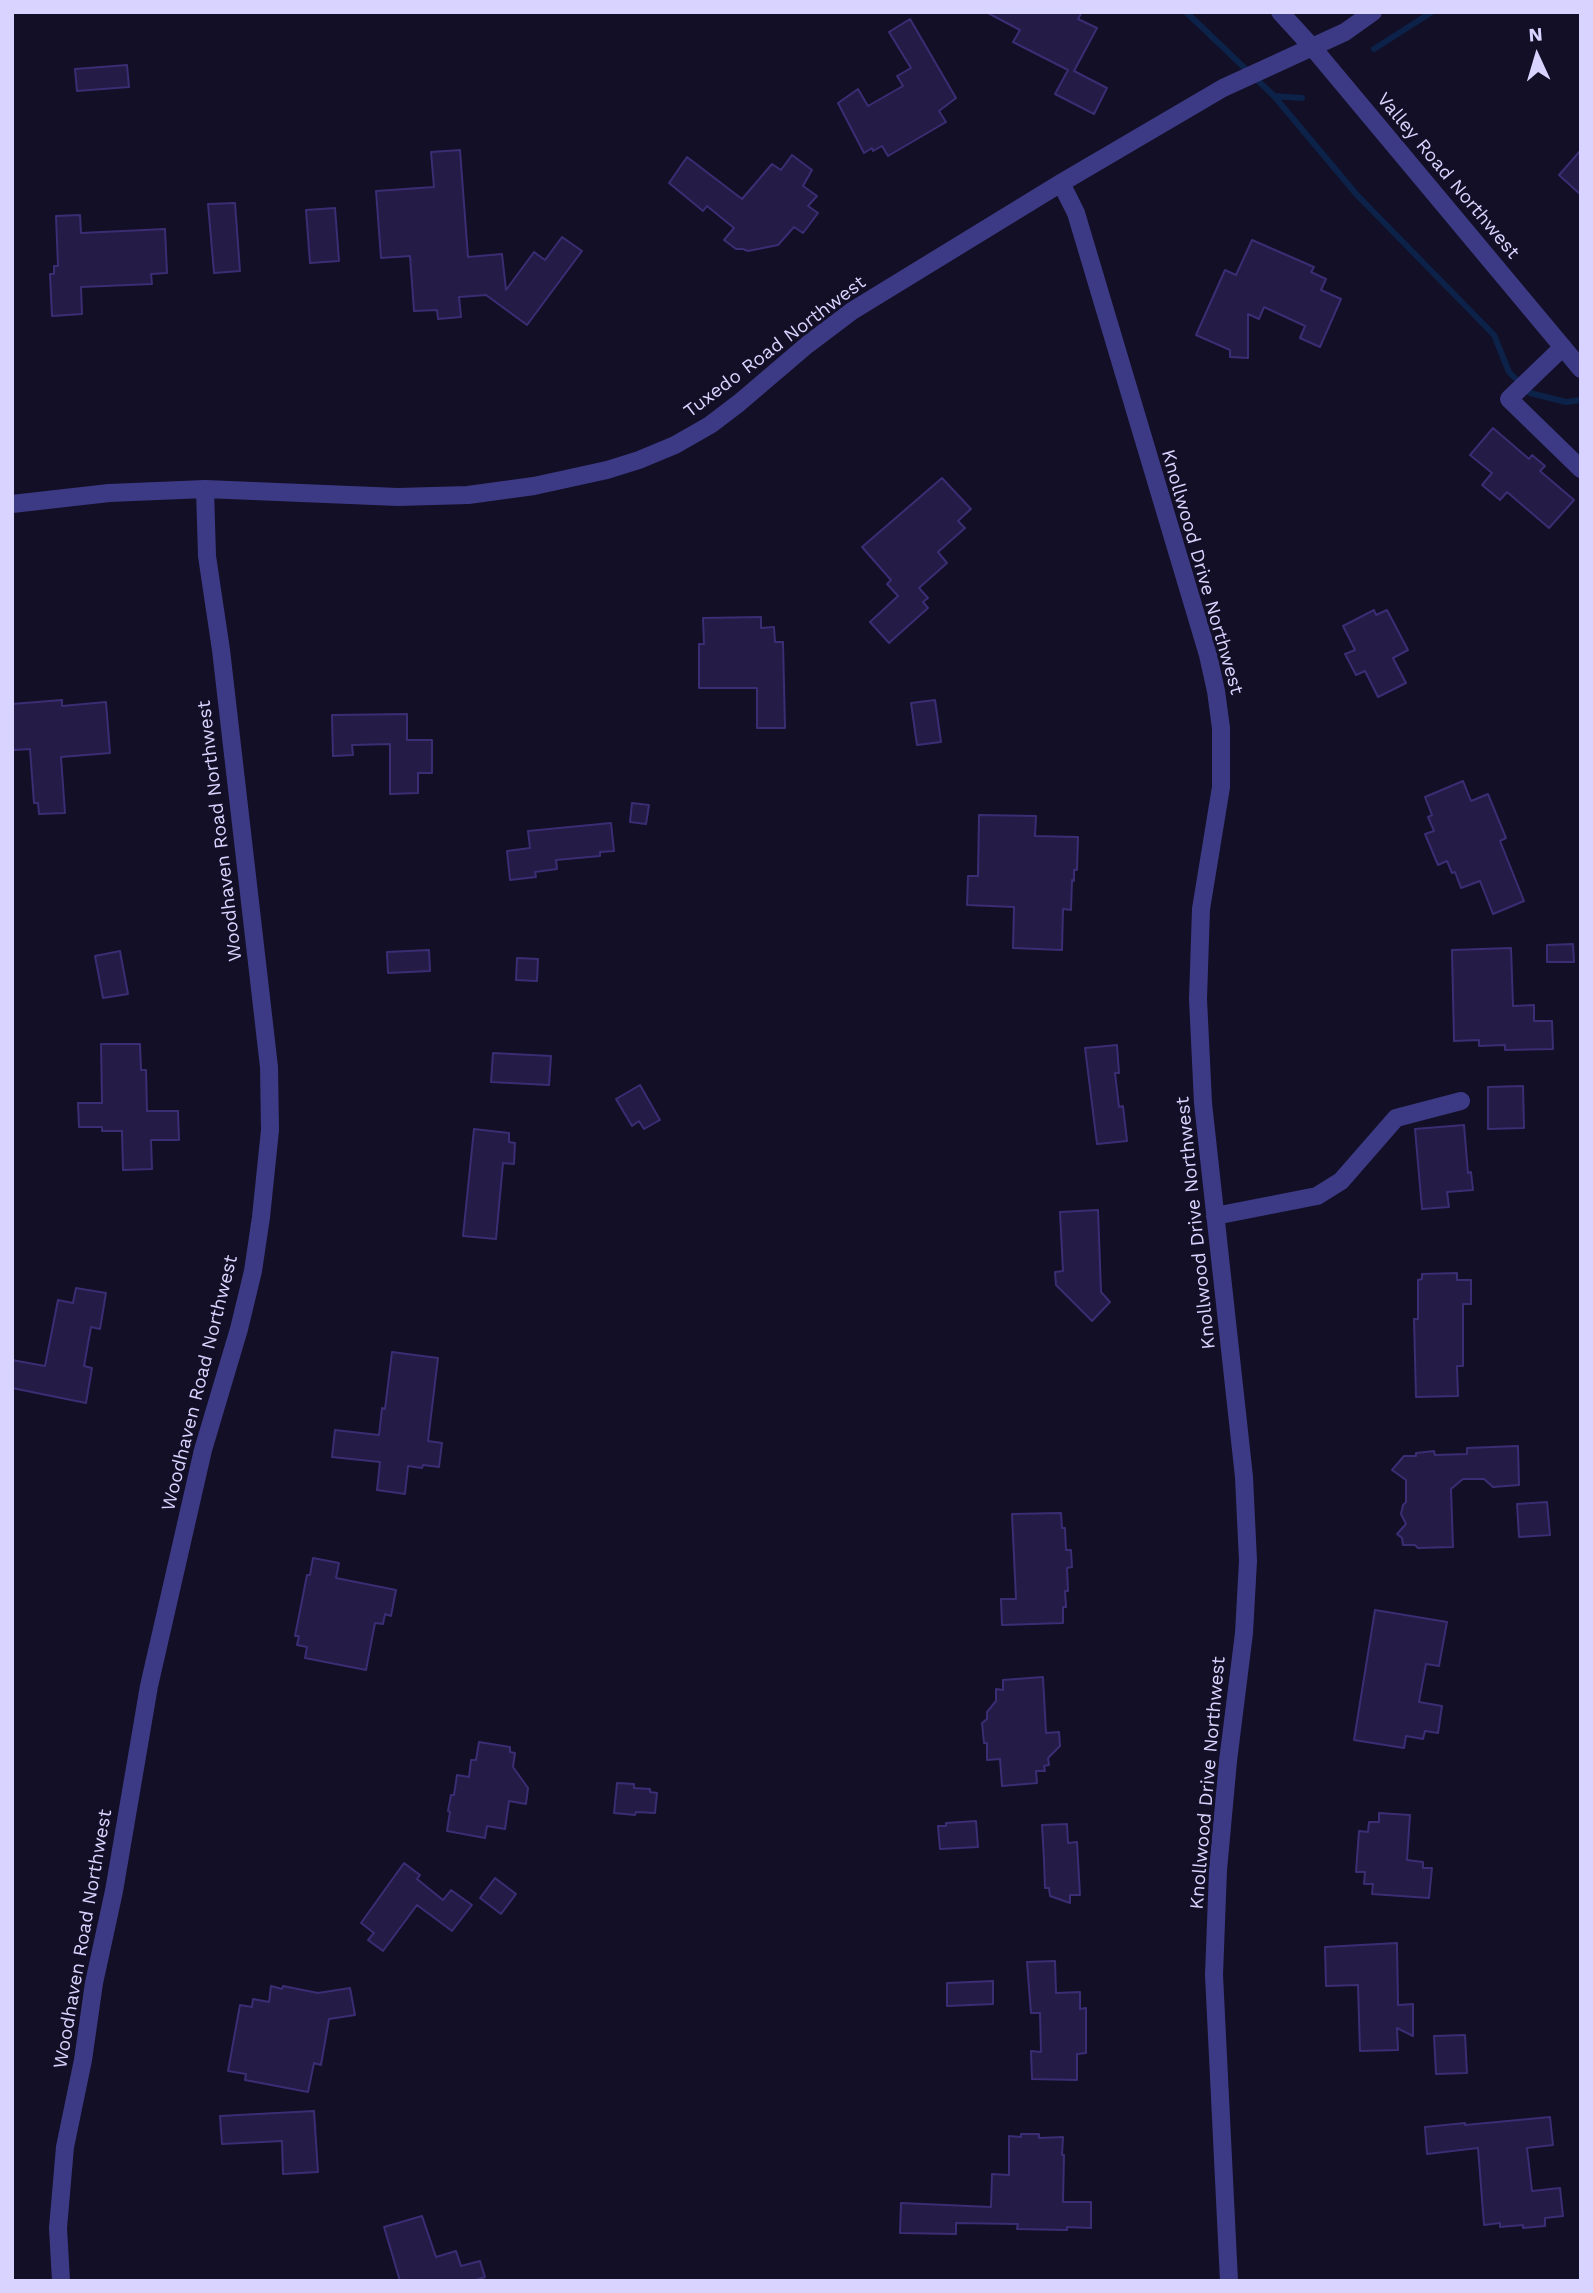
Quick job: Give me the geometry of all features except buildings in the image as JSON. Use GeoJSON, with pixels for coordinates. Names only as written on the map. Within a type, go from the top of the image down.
{"type":"FeatureCollection","features":[{"type":"Feature","properties":{"kind":"street","name":"Valley Road Northwest"},"geometry":{"type":"LineString","coordinates":[[1280,12],[1581,369]]}},
{"type":"Feature","properties":{"kind":"street","name":"Tuxedo Road Northwest"},"geometry":{"type":"LineString","coordinates":[[12,504],[109,493],[205,489],[398,497],[468,495],[534,486],[639,460],[675,445],[710,425],[852,311],[1061,183],[1223,88],[1345,32],[1373,12]]}},
{"type":"Feature","properties":{"kind":"street","name":"Knollwood Drive Northwest"},"geometry":{"type":"LineString","coordinates":[[1061,183],[1076,213],[1204,641],[1216,691],[1221,729],[1221,787],[1201,909],[1198,999],[1203,1103],[1244,1477],[1248,1561],[1244,1633],[1217,1870],[1214,1975],[1229,2281]]}},
{"type":"Feature","properties":{"kind":"street"},"geometry":{"type":"LineString","coordinates":[[1563,347],[1509,398],[1581,469]]}},
{"type":"Feature","properties":{"kind":"street","name":"Woodhaven Road Northwest"},"geometry":{"type":"LineString","coordinates":[[61,2281],[58,2228],[65,2147],[83,2060],[94,1983],[114,1891],[149,1686],[203,1450],[239,1329],[253,1271],[270,1129],[268,1067],[222,663],[207,556],[205,489]]}},
{"type":"Feature","properties":{"kind":"street"},"geometry":{"type":"LineString","coordinates":[[1215,1216],[1317,1196],[1341,1181],[1396,1118],[1461,1101]]}},
{"type":"Feature","properties":{"kind":"waterway"},"geometry":{"type":"LineString","coordinates":[[1186,12],[1274,96],[1357,195],[1494,335],[1509,372],[1530,393],[1566,402],[1581,400]]}},
{"type":"Feature","properties":{"kind":"waterway"},"geometry":{"type":"LineString","coordinates":[[1374,49],[1432,12]]}},
{"type":"Feature","properties":{"kind":"waterway"},"geometry":{"type":"LineString","coordinates":[[1274,96],[1302,98]]}}]}
